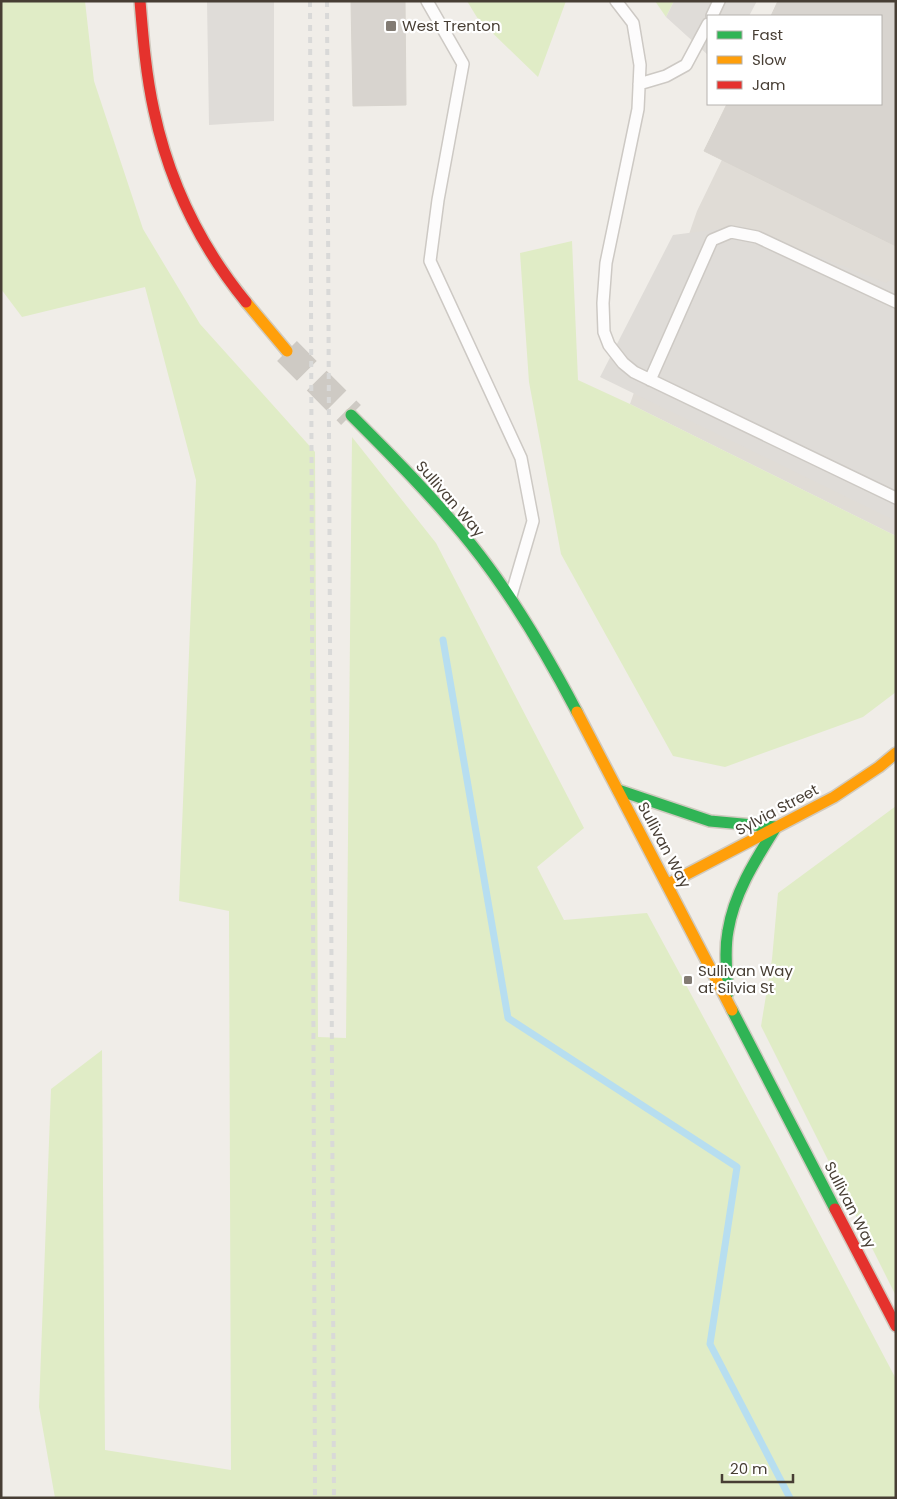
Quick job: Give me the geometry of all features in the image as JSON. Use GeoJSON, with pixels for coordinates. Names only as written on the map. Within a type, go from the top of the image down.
{"type":"FeatureCollection","features":[{"type":"Feature","properties":{"kind":"main road"},"geometry":{"type":"LineString","coordinates":[[140,1],[148,78],[157,126],[174,180],[198,231],[228,279],[287,350]]}},
{"type":"Feature","properties":{"kind":"main road","name":"Sullivan Way"},"geometry":{"type":"LineString","coordinates":[[351,416],[430,495],[472,545],[511,598],[554,668],[668,884],[896,1326]]}},
{"type":"Feature","properties":{"kind":"main road","name":"Sylvia Street"},"geometry":{"type":"LineString","coordinates":[[668,884],[834,797],[879,767],[896,753]]}},
{"type":"Feature","properties":{"kind":"main road"},"geometry":{"type":"LineString","coordinates":[[618,790],[710,821],[776,828],[758,856],[743,886],[728,926],[728,1000]]}},
{"type":"Feature","properties":{"kind":"lane"},"geometry":{"type":"LineString","coordinates":[[427,1],[463,64],[438,200],[430,261],[521,458],[534,521],[511,598]]}},
{"type":"Feature","properties":{"kind":"lane"},"geometry":{"type":"LineString","coordinates":[[616,1],[633,23],[640,65],[638,109],[606,263],[604,332],[609,345],[623,363],[634,372],[896,498]]}},
{"type":"Feature","properties":{"kind":"lane"},"geometry":{"type":"LineString","coordinates":[[712,15],[719,1]]}},
{"type":"Feature","properties":{"kind":"lane"},"geometry":{"type":"LineString","coordinates":[[639,84],[666,76],[686,65],[707,26]]}},
{"type":"Feature","properties":{"kind":"lane"},"geometry":{"type":"LineString","coordinates":[[650,380],[712,240],[732,232],[757,237],[896,302]]}},
{"type":"Feature","properties":{"kind":"shaded area"},"geometry":{"type":"Polygon","coordinates":[[[207,1],[274,1],[274,121],[209,125],[207,1]]]}},
{"type":"Feature","properties":{"kind":"shaded area"},"geometry":{"type":"Polygon","coordinates":[[[674,1],[757,1],[750,15],[707,15],[707,54],[666,17],[674,1]]]}},
{"type":"Feature","properties":{"kind":"shaded area"},"geometry":{"type":"Polygon","coordinates":[[[799,1],[896,1],[896,536],[630,404],[697,211],[749,105],[882,105],[882,15],[792,15],[799,1]]]}},
{"type":"Feature","properties":{"kind":"shaded area"},"geometry":{"type":"Polygon","coordinates":[[[742,226],[886,283],[896,277],[896,521],[600,377],[673,235],[742,226]]]}},
{"type":"Feature","properties":{"kind":"green space"},"geometry":{"type":"Polygon","coordinates":[[[1,1],[85,1],[94,81],[143,229],[200,324],[315,452],[318,1037],[346,1038],[352,437],[436,543],[584,828],[537,867],[564,920],[647,913],[777,1153],[896,1379],[896,1498],[55,1498],[39,1407],[51,1089],[102,1050],[105,1450],[231,1470],[229,911],[179,901],[196,480],[145,287],[22,317],[1,289],[1,1]]]}},
{"type":"Feature","properties":{"kind":"green space"},"geometry":{"type":"Polygon","coordinates":[[[467,1],[566,1],[538,77],[478,19],[467,1]]]}},
{"type":"Feature","properties":{"kind":"green space"},"geometry":{"type":"Polygon","coordinates":[[[655,1],[674,1],[666,17],[655,1]]]}},
{"type":"Feature","properties":{"kind":"green space"},"geometry":{"type":"Polygon","coordinates":[[[572,241],[578,380],[896,536],[896,692],[863,717],[725,767],[673,756],[561,554],[529,382],[520,253],[572,241]]]}},
{"type":"Feature","properties":{"kind":"green space"},"geometry":{"type":"Polygon","coordinates":[[[896,806],[896,1296],[761,1026],[772,959],[778,893],[896,806]]]}},
{"type":"Feature","properties":{"kind":"building"},"geometry":{"type":"Polygon","coordinates":[[[351,1],[405,1],[406,105],[353,106],[351,1]]]}},
{"type":"Feature","properties":{"kind":"building"},"geometry":{"type":"Polygon","coordinates":[[[778,1],[896,1],[896,246],[704,151],[727,105],[882,105],[882,15],[771,15],[778,1]]]}},
{"type":"Feature","properties":{"kind":"waterway"},"geometry":{"type":"LineString","coordinates":[[443,640],[508,1018],[737,1167],[710,1344],[790,1498]]}},
{"type":"Feature","properties":{"kind":"tunnel"},"geometry":{"type":"LineString","coordinates":[[287,351],[351,415]]}},
{"type":"Feature","properties":{"kind":"railway"},"geometry":{"type":"LineString","coordinates":[[310,1],[315,1498]]}},
{"type":"Feature","properties":{"kind":"railway"},"geometry":{"type":"LineString","coordinates":[[327,1],[334,1498]]}},
{"type":"Feature","properties":{"kind":"traffic: fast"},"geometry":{"type":"LineString","coordinates":[[351,415],[428,494],[486,563],[528,625],[577,712]]}},
{"type":"Feature","properties":{"kind":"traffic: fast"},"geometry":{"type":"LineString","coordinates":[[618,790],[710,821],[776,827],[761,851],[735,903],[726,947],[728,993]]}},
{"type":"Feature","properties":{"kind":"traffic: fast"},"geometry":{"type":"LineString","coordinates":[[732,1010],[835,1209]]}},
{"type":"Feature","properties":{"kind":"traffic: slow"},"geometry":{"type":"LineString","coordinates":[[246,302],[287,351]]}},
{"type":"Feature","properties":{"kind":"traffic: slow"},"geometry":{"type":"LineString","coordinates":[[577,712],[732,1010]]}},
{"type":"Feature","properties":{"kind":"traffic: slow"},"geometry":{"type":"LineString","coordinates":[[668,884],[834,797],[879,767],[896,753]]}},
{"type":"Feature","properties":{"kind":"traffic: jam"},"geometry":{"type":"LineString","coordinates":[[140,1],[151,97],[168,163],[201,236],[246,302]]}},
{"type":"Feature","properties":{"kind":"traffic: jam"},"geometry":{"type":"LineString","coordinates":[[835,1209],[896,1326]]}},
{"type":"Feature","properties":{"kind":"place","name":"West Trenton"},"geometry":{"type":"Point","coordinates":[391,26]}},
{"type":"Feature","properties":{"kind":"place","name":"Sullivan Way at Silvia St"},"geometry":{"type":"Point","coordinates":[688,980]}}]}
